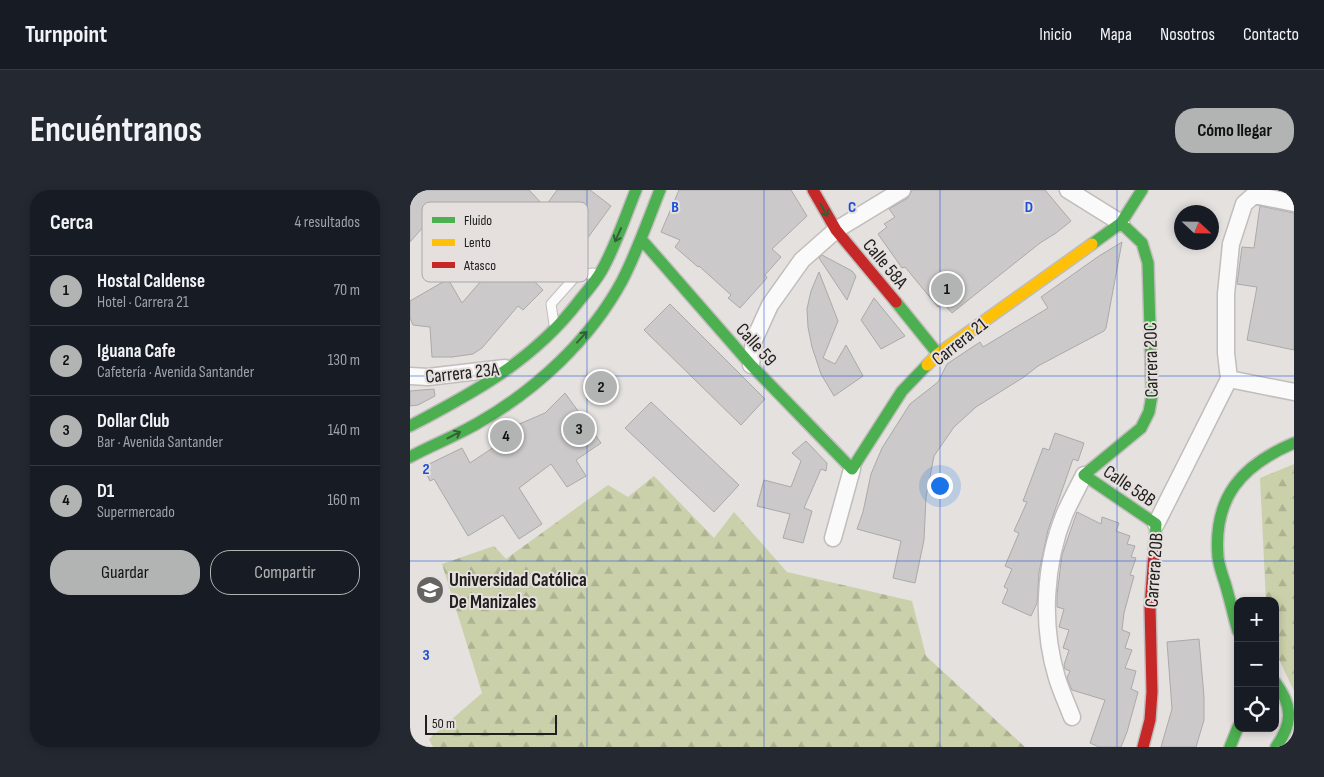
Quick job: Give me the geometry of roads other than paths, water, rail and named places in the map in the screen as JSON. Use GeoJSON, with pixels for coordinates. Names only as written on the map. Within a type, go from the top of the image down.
{"type":"FeatureCollection","features":[{"type":"Feature","properties":{"kind":"street"},"geometry":{"type":"LineString","coordinates":[[410,426],[466,397],[514,366],[555,330],[575,308],[601,272],[636,190]]}},
{"type":"Feature","properties":{"kind":"street"},"geometry":{"type":"LineString","coordinates":[[410,457],[477,423],[505,405],[566,355],[592,326],[617,289],[641,239],[660,190]]}},
{"type":"Feature","properties":{"kind":"street","name":"Calle 58A"},"geometry":{"type":"LineString","coordinates":[[813,190],[836,230],[938,354]]}},
{"type":"Feature","properties":{"kind":"street"},"geometry":{"type":"LineString","coordinates":[[751,365],[754,340],[770,305],[802,260],[836,230],[902,190]]}},
{"type":"Feature","properties":{"kind":"street"},"geometry":{"type":"LineString","coordinates":[[1068,190],[1121,223]]}},
{"type":"Feature","properties":{"kind":"street","name":"Carrera 21"},"geometry":{"type":"LineString","coordinates":[[833,538],[852,468],[902,391],[938,354],[1121,223],[1142,190]]}},
{"type":"Feature","properties":{"kind":"street"},"geometry":{"type":"LineString","coordinates":[[1294,203],[1254,195],[1244,204],[1231,244],[1226,294],[1226,354],[1229,379],[1294,392]]}},
{"type":"Feature","properties":{"kind":"street","name":"Carrera 20C"},"geometry":{"type":"LineString","coordinates":[[1072,717],[1057,678],[1048,637],[1047,594],[1052,553],[1065,513],[1084,475],[1141,428],[1149,412],[1152,395],[1148,263],[1142,243],[1121,223]]}},
{"type":"Feature","properties":{"kind":"street","name":"Calle 59"},"geometry":{"type":"LineString","coordinates":[[641,239],[751,365],[852,468]]}},
{"type":"Feature","properties":{"kind":"street","name":"Carrera 23A"},"geometry":{"type":"LineString","coordinates":[[410,376],[428,377],[514,366]]}},
{"type":"Feature","properties":{"kind":"street","name":"Carrera 20B"},"geometry":{"type":"LineString","coordinates":[[1143,747],[1150,720],[1152,692],[1150,607],[1156,524],[1229,379]]}},
{"type":"Feature","properties":{"kind":"street"},"geometry":{"type":"LineString","coordinates":[[1234,617],[1218,559],[1218,524],[1233,486],[1252,464],[1278,449],[1294,443]]}},
{"type":"Feature","properties":{"kind":"street","name":"Calle 58B"},"geometry":{"type":"LineString","coordinates":[[1084,475],[1156,524]]}},
{"type":"Feature","properties":{"kind":"street"},"geometry":{"type":"LineString","coordinates":[[1276,747],[1286,736],[1290,719],[1288,700],[1280,692]]}},
{"type":"Feature","properties":{"kind":"street"},"geometry":{"type":"LineString","coordinates":[[1230,747],[1236,732]]}},
{"type":"Feature","properties":{"kind":"lane"},"geometry":{"type":"LineString","coordinates":[[588,274],[601,272]]}},
{"type":"Feature","properties":{"kind":"lane"},"geometry":{"type":"LineString","coordinates":[[555,330],[551,304],[571,282]]}},
{"type":"Feature","properties":{"kind":"place","name":"Hostal Caldense"},"geometry":{"type":"Point","coordinates":[947,289]}},
{"type":"Feature","properties":{"kind":"place","name":"Iguana Cafe"},"geometry":{"type":"Point","coordinates":[601,387]}},
{"type":"Feature","properties":{"kind":"place","name":"Dollar Club"},"geometry":{"type":"Point","coordinates":[579,429]}},
{"type":"Feature","properties":{"kind":"place","name":"D1"},"geometry":{"type":"Point","coordinates":[506,436]}},
{"type":"Feature","properties":{"kind":"place","name":"Universidad Católica De Manizales"},"geometry":{"type":"Point","coordinates":[430,590]}}]}
